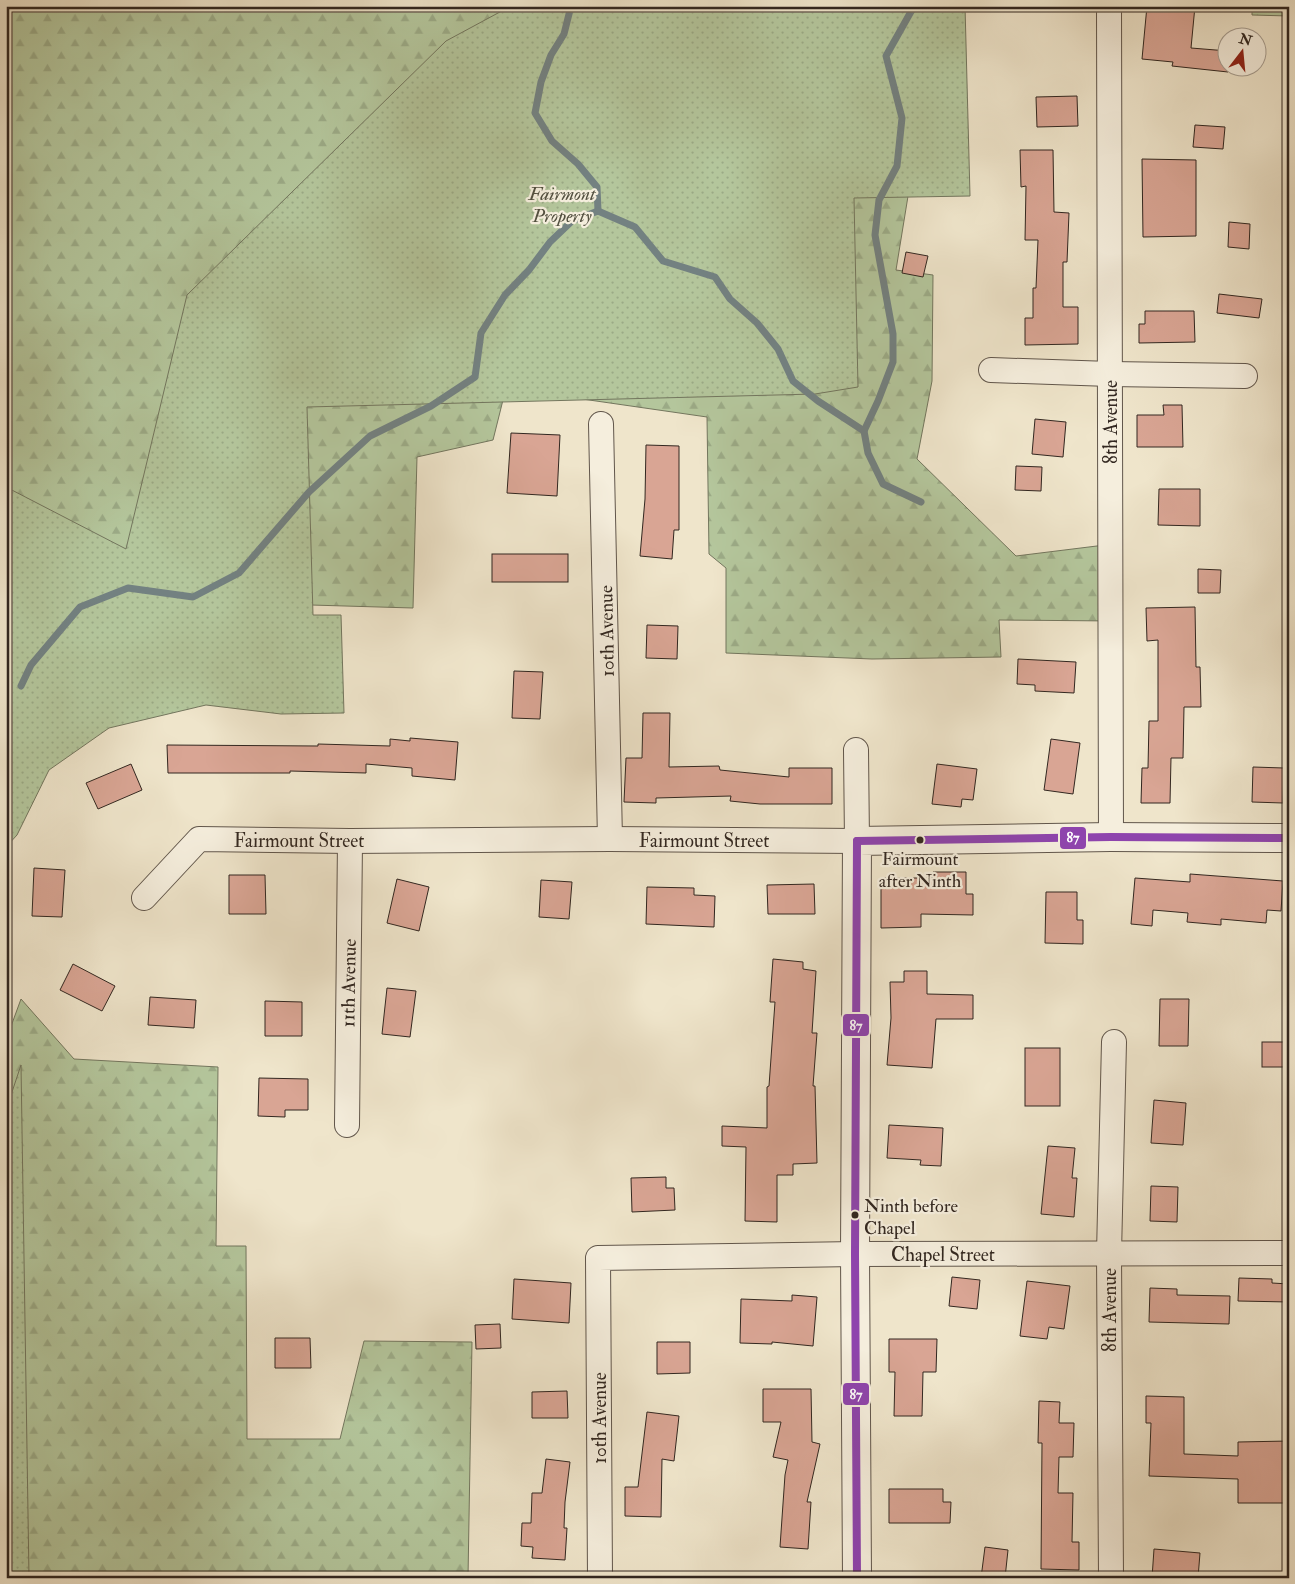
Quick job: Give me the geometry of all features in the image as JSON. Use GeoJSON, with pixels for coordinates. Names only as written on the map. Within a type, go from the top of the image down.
{"type":"FeatureCollection","features":[{"type":"Feature","properties":{"kind":"street","name":"8th Avenue"},"geometry":{"type":"LineString","coordinates":[[1110,6],[1111,837]]}},
{"type":"Feature","properties":{"kind":"street"},"geometry":{"type":"LineString","coordinates":[[991,370],[1245,376]]}},
{"type":"Feature","properties":{"kind":"street","name":"10th Avenue"},"geometry":{"type":"LineString","coordinates":[[601,424],[610,839]]}},
{"type":"Feature","properties":{"kind":"street"},"geometry":{"type":"LineString","coordinates":[[856,750],[855,1254],[857,1578]]}},
{"type":"Feature","properties":{"kind":"street","name":"Fairmount Street"},"geometry":{"type":"LineString","coordinates":[[144,898],[199,839],[350,841],[857,840],[1111,837],[1289,838]]}},
{"type":"Feature","properties":{"kind":"street","name":"11th Avenue"},"geometry":{"type":"LineString","coordinates":[[347,1125],[350,841]]}},
{"type":"Feature","properties":{"kind":"street","name":"8th Avenue"},"geometry":{"type":"LineString","coordinates":[[1111,1578],[1109,1254],[1114,1042]]}},
{"type":"Feature","properties":{"kind":"street","name":"Chapel Street"},"geometry":{"type":"LineString","coordinates":[[598,1258],[855,1254],[1289,1253]]}},
{"type":"Feature","properties":{"kind":"street","name":"10th Avenue"},"geometry":{"type":"LineString","coordinates":[[598,1258],[600,1578]]}},
{"type":"Feature","properties":{"kind":"green space"},"geometry":{"type":"Polygon","coordinates":[[[6,6],[963,6],[909,190],[896,270],[933,275],[932,381],[917,459],[1016,556],[1113,544],[1114,621],[999,620],[1001,657],[872,659],[726,653],[726,568],[709,554],[707,417],[506,388],[493,440],[417,457],[413,608],[311,605],[142,697],[91,711],[6,823],[6,6]]]}},
{"type":"Feature","properties":{"kind":"green space","name":"Fairmont Property"},"geometry":{"type":"Polygon","coordinates":[[[511,6],[965,6],[970,196],[854,198],[858,387],[815,394],[307,407],[313,615],[341,615],[344,713],[281,714],[206,705],[109,728],[49,770],[17,835],[6,847],[6,487],[126,549],[187,295],[446,41],[511,6]]]}},
{"type":"Feature","properties":{"kind":"green space"},"geometry":{"type":"Polygon","coordinates":[[[1252,6],[1289,6],[1289,16],[1252,15],[1252,6]]]}},
{"type":"Feature","properties":{"kind":"green space"},"geometry":{"type":"Polygon","coordinates":[[[21,999],[74,1059],[218,1067],[216,1246],[246,1246],[247,1439],[340,1439],[364,1341],[472,1342],[468,1578],[6,1578],[6,1040],[21,999]]]}},
{"type":"Feature","properties":{"kind":"green space"},"geometry":{"type":"Polygon","coordinates":[[[21,1065],[29,1578],[6,1578],[6,1110],[21,1065]]]}},
{"type":"Feature","properties":{"kind":"building"},"geometry":{"type":"Polygon","coordinates":[[[1147,6],[1195,6],[1191,48],[1218,50],[1218,71],[1172,66],[1173,62],[1142,59],[1147,6]]]}},
{"type":"Feature","properties":{"kind":"building"},"geometry":{"type":"Polygon","coordinates":[[[1077,96],[1078,126],[1037,127],[1036,97],[1077,96]]]}},
{"type":"Feature","properties":{"kind":"building"},"geometry":{"type":"Polygon","coordinates":[[[1195,125],[1225,127],[1223,149],[1193,147],[1195,125]]]}},
{"type":"Feature","properties":{"kind":"building"},"geometry":{"type":"Polygon","coordinates":[[[1020,150],[1053,150],[1054,212],[1069,213],[1067,262],[1063,262],[1063,307],[1078,307],[1078,344],[1025,345],[1025,318],[1033,318],[1033,288],[1036,288],[1038,240],[1025,240],[1026,186],[1021,187],[1020,150]]]}},
{"type":"Feature","properties":{"kind":"building"},"geometry":{"type":"Polygon","coordinates":[[[1142,159],[1196,160],[1196,236],[1143,237],[1142,159]]]}},
{"type":"Feature","properties":{"kind":"building"},"geometry":{"type":"Polygon","coordinates":[[[1229,222],[1250,224],[1249,249],[1228,247],[1229,222]]]}},
{"type":"Feature","properties":{"kind":"building"},"geometry":{"type":"Polygon","coordinates":[[[906,252],[928,256],[923,277],[902,273],[906,252]]]}},
{"type":"Feature","properties":{"kind":"building"},"geometry":{"type":"Polygon","coordinates":[[[1219,294],[1262,299],[1259,318],[1217,313],[1219,294]]]}},
{"type":"Feature","properties":{"kind":"building"},"geometry":{"type":"Polygon","coordinates":[[[1145,311],[1194,311],[1195,342],[1139,343],[1139,324],[1145,324],[1145,311]]]}},
{"type":"Feature","properties":{"kind":"building"},"geometry":{"type":"Polygon","coordinates":[[[1163,405],[1182,405],[1183,447],[1137,447],[1137,415],[1164,415],[1163,405]]]}},
{"type":"Feature","properties":{"kind":"building"},"geometry":{"type":"Polygon","coordinates":[[[1035,419],[1066,422],[1063,457],[1032,454],[1035,419]]]}},
{"type":"Feature","properties":{"kind":"building"},"geometry":{"type":"Polygon","coordinates":[[[511,433],[560,435],[557,496],[507,493],[511,433]]]}},
{"type":"Feature","properties":{"kind":"building"},"geometry":{"type":"Polygon","coordinates":[[[646,445],[679,446],[679,530],[674,530],[672,559],[640,556],[645,499],[646,445]]]}},
{"type":"Feature","properties":{"kind":"building"},"geometry":{"type":"Polygon","coordinates":[[[1016,466],[1042,467],[1041,491],[1015,490],[1016,466]]]}},
{"type":"Feature","properties":{"kind":"building"},"geometry":{"type":"Polygon","coordinates":[[[1159,489],[1200,489],[1200,526],[1158,525],[1159,489]]]}},
{"type":"Feature","properties":{"kind":"building"},"geometry":{"type":"Polygon","coordinates":[[[492,554],[568,554],[568,582],[492,582],[492,554]]]}},
{"type":"Feature","properties":{"kind":"building"},"geometry":{"type":"Polygon","coordinates":[[[1198,569],[1221,570],[1220,593],[1198,593],[1198,569]]]}},
{"type":"Feature","properties":{"kind":"building"},"geometry":{"type":"Polygon","coordinates":[[[1195,607],[1196,667],[1200,667],[1201,707],[1184,707],[1183,758],[1171,758],[1170,803],[1141,803],[1142,768],[1148,768],[1149,721],[1158,721],[1158,640],[1147,641],[1146,608],[1195,607]]]}},
{"type":"Feature","properties":{"kind":"building"},"geometry":{"type":"Polygon","coordinates":[[[647,625],[678,626],[677,659],[646,658],[647,625]]]}},
{"type":"Feature","properties":{"kind":"building"},"geometry":{"type":"Polygon","coordinates":[[[1018,659],[1076,662],[1074,693],[1035,691],[1035,685],[1017,684],[1018,659]]]}},
{"type":"Feature","properties":{"kind":"building"},"geometry":{"type":"Polygon","coordinates":[[[514,671],[543,672],[540,719],[512,718],[514,671]]]}},
{"type":"Feature","properties":{"kind":"building"},"geometry":{"type":"Polygon","coordinates":[[[643,713],[670,713],[669,767],[719,766],[720,770],[789,777],[789,768],[832,768],[832,804],[760,804],[730,801],[731,796],[656,798],[656,803],[624,802],[626,758],[642,758],[643,713]]]}},
{"type":"Feature","properties":{"kind":"building"},"geometry":{"type":"Polygon","coordinates":[[[410,738],[458,742],[455,780],[412,776],[412,768],[366,764],[366,773],[290,771],[290,773],[168,773],[167,745],[318,746],[318,744],[390,746],[390,739],[410,741],[410,738]]]}},
{"type":"Feature","properties":{"kind":"building"},"geometry":{"type":"Polygon","coordinates":[[[1051,739],[1080,743],[1073,794],[1044,790],[1051,739]]]}},
{"type":"Feature","properties":{"kind":"building"},"geometry":{"type":"Polygon","coordinates":[[[131,764],[142,790],[98,809],[86,783],[131,764]]]}},
{"type":"Feature","properties":{"kind":"building"},"geometry":{"type":"Polygon","coordinates":[[[937,764],[977,769],[973,800],[962,799],[961,807],[932,804],[937,764]]]}},
{"type":"Feature","properties":{"kind":"building"},"geometry":{"type":"Polygon","coordinates":[[[1253,767],[1284,768],[1283,803],[1252,802],[1253,767]]]}},
{"type":"Feature","properties":{"kind":"building"},"geometry":{"type":"Polygon","coordinates":[[[34,868],[65,870],[62,917],[32,916],[34,868]]]}},
{"type":"Feature","properties":{"kind":"building"},"geometry":{"type":"Polygon","coordinates":[[[933,872],[966,872],[966,894],[973,894],[973,915],[921,914],[921,927],[881,928],[881,878],[933,878],[933,872]]]}},
{"type":"Feature","properties":{"kind":"building"},"geometry":{"type":"Polygon","coordinates":[[[1190,874],[1283,881],[1281,911],[1267,910],[1266,923],[1221,919],[1221,925],[1187,922],[1188,913],[1153,910],[1152,926],[1131,924],[1135,878],[1190,882],[1190,874]]]}},
{"type":"Feature","properties":{"kind":"building"},"geometry":{"type":"Polygon","coordinates":[[[229,875],[265,875],[266,914],[229,914],[229,875]]]}},
{"type":"Feature","properties":{"kind":"building"},"geometry":{"type":"Polygon","coordinates":[[[397,879],[429,887],[419,931],[387,923],[397,879]]]}},
{"type":"Feature","properties":{"kind":"building"},"geometry":{"type":"Polygon","coordinates":[[[541,880],[572,882],[569,919],[539,917],[541,880]]]}},
{"type":"Feature","properties":{"kind":"building"},"geometry":{"type":"Polygon","coordinates":[[[814,884],[815,914],[768,914],[767,885],[814,884]]]}},
{"type":"Feature","properties":{"kind":"building"},"geometry":{"type":"Polygon","coordinates":[[[647,887],[694,888],[694,895],[715,896],[714,927],[646,924],[647,887]]]}},
{"type":"Feature","properties":{"kind":"building"},"geometry":{"type":"Polygon","coordinates":[[[1046,892],[1077,892],[1077,920],[1083,920],[1083,944],[1045,943],[1046,892]]]}},
{"type":"Feature","properties":{"kind":"building"},"geometry":{"type":"Polygon","coordinates":[[[773,959],[803,962],[803,969],[816,971],[812,1033],[817,1033],[813,1086],[815,1086],[817,1163],[793,1164],[793,1175],[777,1175],[777,1222],[745,1221],[746,1147],[722,1146],[722,1126],[767,1128],[767,1087],[769,1086],[775,1002],[770,1002],[773,959]]]}},
{"type":"Feature","properties":{"kind":"building"},"geometry":{"type":"Polygon","coordinates":[[[73,964],[115,986],[102,1011],[60,990],[73,964]]]}},
{"type":"Feature","properties":{"kind":"building"},"geometry":{"type":"Polygon","coordinates":[[[904,971],[927,971],[927,994],[973,995],[973,1019],[936,1019],[932,1068],[887,1065],[891,1018],[890,982],[904,982],[904,971]]]}},
{"type":"Feature","properties":{"kind":"building"},"geometry":{"type":"Polygon","coordinates":[[[387,988],[416,991],[410,1037],[382,1034],[387,988]]]}},
{"type":"Feature","properties":{"kind":"building"},"geometry":{"type":"Polygon","coordinates":[[[150,997],[196,1000],[194,1028],[148,1025],[150,997]]]}},
{"type":"Feature","properties":{"kind":"building"},"geometry":{"type":"Polygon","coordinates":[[[1160,999],[1189,999],[1188,1046],[1159,1046],[1160,999]]]}},
{"type":"Feature","properties":{"kind":"building"},"geometry":{"type":"Polygon","coordinates":[[[265,1001],[302,1002],[302,1036],[265,1036],[265,1001]]]}},
{"type":"Feature","properties":{"kind":"building"},"geometry":{"type":"Polygon","coordinates":[[[1262,1042],[1289,1042],[1289,1067],[1262,1067],[1262,1042]]]}},
{"type":"Feature","properties":{"kind":"building"},"geometry":{"type":"Polygon","coordinates":[[[1025,1048],[1060,1048],[1060,1106],[1025,1106],[1025,1048]]]}},
{"type":"Feature","properties":{"kind":"building"},"geometry":{"type":"Polygon","coordinates":[[[259,1078],[308,1079],[308,1110],[285,1110],[285,1117],[258,1116],[259,1078]]]}},
{"type":"Feature","properties":{"kind":"building"},"geometry":{"type":"Polygon","coordinates":[[[1154,1100],[1186,1103],[1183,1145],[1151,1143],[1154,1100]]]}},
{"type":"Feature","properties":{"kind":"building"},"geometry":{"type":"Polygon","coordinates":[[[889,1125],[943,1128],[941,1166],[920,1165],[921,1160],[887,1158],[889,1125]]]}},
{"type":"Feature","properties":{"kind":"building"},"geometry":{"type":"Polygon","coordinates":[[[1048,1146],[1075,1148],[1072,1178],[1077,1178],[1074,1217],[1041,1214],[1048,1146]]]}},
{"type":"Feature","properties":{"kind":"building"},"geometry":{"type":"Polygon","coordinates":[[[666,1177],[666,1188],[674,1188],[675,1210],[632,1212],[631,1178],[666,1177]]]}},
{"type":"Feature","properties":{"kind":"building"},"geometry":{"type":"Polygon","coordinates":[[[1151,1186],[1178,1187],[1177,1222],[1150,1221],[1151,1186]]]}},
{"type":"Feature","properties":{"kind":"building"},"geometry":{"type":"Polygon","coordinates":[[[952,1277],[980,1280],[977,1309],[949,1306],[952,1277]]]}},
{"type":"Feature","properties":{"kind":"building"},"geometry":{"type":"Polygon","coordinates":[[[1239,1278],[1272,1279],[1272,1283],[1289,1284],[1289,1302],[1238,1301],[1239,1278]]]}},
{"type":"Feature","properties":{"kind":"building"},"geometry":{"type":"Polygon","coordinates":[[[514,1279],[571,1283],[569,1323],[512,1319],[514,1279]]]}},
{"type":"Feature","properties":{"kind":"building"},"geometry":{"type":"Polygon","coordinates":[[[1027,1281],[1070,1286],[1064,1329],[1049,1327],[1047,1339],[1020,1336],[1027,1281]]]}},
{"type":"Feature","properties":{"kind":"building"},"geometry":{"type":"Polygon","coordinates":[[[1150,1288],[1177,1289],[1177,1295],[1230,1296],[1229,1324],[1149,1322],[1150,1288]]]}},
{"type":"Feature","properties":{"kind":"building"},"geometry":{"type":"Polygon","coordinates":[[[792,1295],[817,1297],[813,1346],[772,1342],[772,1344],[740,1343],[741,1299],[792,1301],[792,1295]]]}},
{"type":"Feature","properties":{"kind":"building"},"geometry":{"type":"Polygon","coordinates":[[[500,1324],[501,1348],[476,1349],[475,1325],[500,1324]]]}},
{"type":"Feature","properties":{"kind":"building"},"geometry":{"type":"Polygon","coordinates":[[[275,1338],[310,1338],[311,1368],[275,1368],[275,1338]]]}},
{"type":"Feature","properties":{"kind":"building"},"geometry":{"type":"Polygon","coordinates":[[[889,1339],[937,1339],[936,1372],[923,1372],[922,1416],[894,1416],[895,1372],[889,1372],[889,1339]]]}},
{"type":"Feature","properties":{"kind":"building"},"geometry":{"type":"Polygon","coordinates":[[[657,1342],[690,1342],[690,1373],[657,1374],[657,1342]]]}},
{"type":"Feature","properties":{"kind":"building"},"geometry":{"type":"Polygon","coordinates":[[[763,1389],[811,1389],[812,1442],[820,1444],[807,1502],[811,1502],[808,1549],[780,1547],[785,1475],[788,1460],[773,1457],[781,1422],[763,1422],[763,1389]]]}},
{"type":"Feature","properties":{"kind":"building"},"geometry":{"type":"Polygon","coordinates":[[[567,1391],[568,1418],[532,1418],[532,1392],[567,1391]]]}},
{"type":"Feature","properties":{"kind":"building"},"geometry":{"type":"Polygon","coordinates":[[[1146,1396],[1184,1397],[1184,1454],[1238,1456],[1238,1442],[1289,1441],[1289,1503],[1238,1503],[1238,1479],[1149,1476],[1151,1423],[1146,1423],[1146,1396]]]}},
{"type":"Feature","properties":{"kind":"building"},"geometry":{"type":"Polygon","coordinates":[[[1039,1401],[1060,1402],[1059,1423],[1074,1423],[1073,1457],[1059,1457],[1058,1493],[1073,1493],[1072,1542],[1079,1542],[1079,1570],[1041,1569],[1042,1443],[1038,1443],[1039,1401]]]}},
{"type":"Feature","properties":{"kind":"building"},"geometry":{"type":"Polygon","coordinates":[[[647,1412],[679,1416],[674,1461],[662,1459],[661,1517],[625,1516],[625,1487],[638,1487],[647,1412]]]}},
{"type":"Feature","properties":{"kind":"building"},"geometry":{"type":"Polygon","coordinates":[[[546,1459],[570,1462],[565,1502],[564,1528],[567,1528],[565,1560],[532,1558],[533,1547],[521,1546],[522,1523],[531,1523],[532,1493],[542,1493],[546,1459]]]}},
{"type":"Feature","properties":{"kind":"building"},"geometry":{"type":"Polygon","coordinates":[[[889,1489],[943,1489],[943,1502],[951,1502],[950,1523],[889,1523],[889,1489]]]}},
{"type":"Feature","properties":{"kind":"building"},"geometry":{"type":"Polygon","coordinates":[[[985,1547],[1008,1550],[1005,1578],[981,1578],[985,1547]]]}},
{"type":"Feature","properties":{"kind":"building"},"geometry":{"type":"Polygon","coordinates":[[[1154,1549],[1200,1553],[1198,1578],[1152,1578],[1154,1549]]]}},
{"type":"Feature","properties":{"kind":"waterway"},"geometry":{"type":"LineString","coordinates":[[571,6],[564,34],[551,55],[541,82],[535,113],[552,141],[578,164],[597,187],[598,211]]}},
{"type":"Feature","properties":{"kind":"waterway"},"geometry":{"type":"LineString","coordinates":[[864,431],[893,362],[893,334],[875,235],[879,200],[897,166],[902,118],[886,56],[913,8],[917,6]]}},
{"type":"Feature","properties":{"kind":"waterway"},"geometry":{"type":"LineString","coordinates":[[21,686],[31,665],[80,607],[128,588],[193,597],[239,573],[309,492],[370,436],[431,406],[475,377],[481,333],[505,295],[529,270],[550,242],[572,221],[598,211],[635,227],[663,261],[715,277],[730,299],[757,323],[778,349],[793,381],[818,401],[864,431],[868,453],[883,484],[921,502]]}},
{"type":"Feature","properties":{"kind":"transit line","name":"87"},"geometry":{"type":"LineString","coordinates":[[857,841],[1111,837],[1289,838]]}},
{"type":"Feature","properties":{"kind":"transit line","name":"87"},"geometry":{"type":"LineString","coordinates":[[857,841],[855,1254],[857,1578]]}},
{"type":"Feature","properties":{"kind":"place","name":"Fairmount after Ninth"},"geometry":{"type":"Point","coordinates":[920,840]}},
{"type":"Feature","properties":{"kind":"place","name":"Ninth before Chapel"},"geometry":{"type":"Point","coordinates":[855,1215]}}]}
